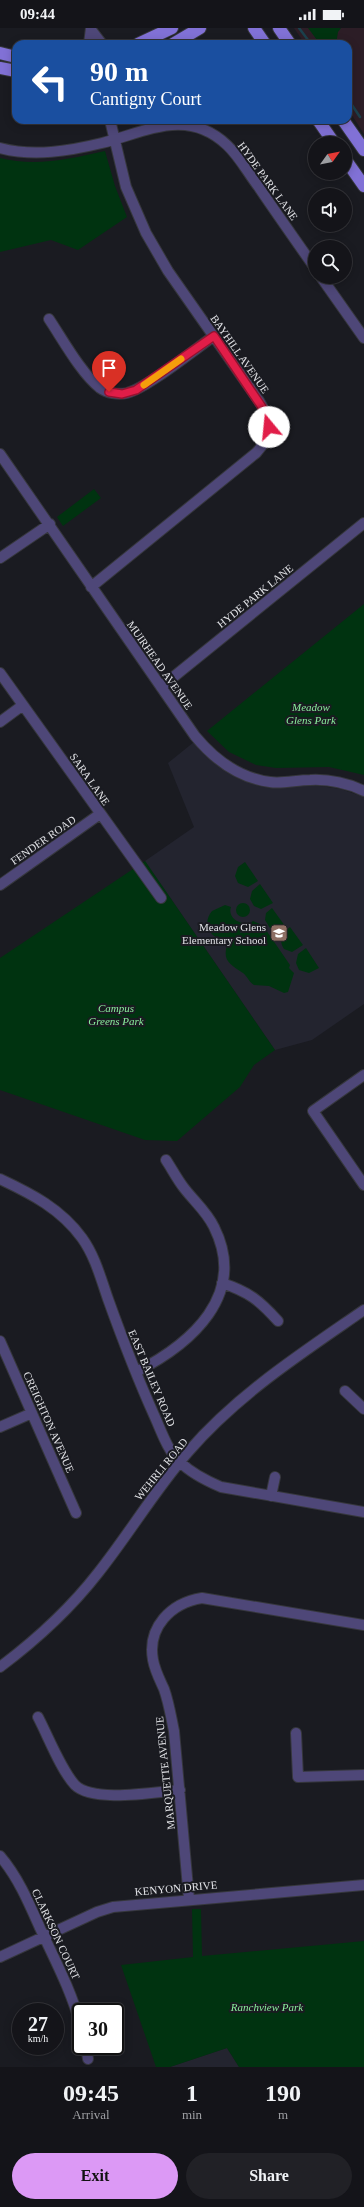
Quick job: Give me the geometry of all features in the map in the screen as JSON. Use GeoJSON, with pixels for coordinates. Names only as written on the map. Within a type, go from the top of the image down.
{"type":"FeatureCollection","features":[{"type":"Feature","properties":{"kind":"main road"},"geometry":{"type":"LineString","coordinates":[[146,40],[172,28]]}},
{"type":"Feature","properties":{"kind":"main road"},"geometry":{"type":"LineString","coordinates":[[180,40],[200,28]]}},
{"type":"Feature","properties":{"kind":"main road"},"geometry":{"type":"LineString","coordinates":[[254,28],[262,40]]}},
{"type":"Feature","properties":{"kind":"main road"},"geometry":{"type":"LineString","coordinates":[[278,28],[287,40]]}},
{"type":"Feature","properties":{"kind":"main road"},"geometry":{"type":"LineString","coordinates":[[0,53],[12,56]]}},
{"type":"Feature","properties":{"kind":"main road"},"geometry":{"type":"LineString","coordinates":[[0,68],[12,70]]}},
{"type":"Feature","properties":{"kind":"main road"},"geometry":{"type":"LineString","coordinates":[[321,124],[329,136]]}},
{"type":"Feature","properties":{"kind":"main road"},"geometry":{"type":"LineString","coordinates":[[346,124],[364,150]]}},
{"type":"Feature","properties":{"kind":"main road"},"geometry":{"type":"LineString","coordinates":[[352,169],[364,186]]}},
{"type":"Feature","properties":{"kind":"street"},"geometry":{"type":"LineString","coordinates":[[90,40],[92,30]]}},
{"type":"Feature","properties":{"kind":"street"},"geometry":{"type":"LineString","coordinates":[[92,30],[99,40]]}},
{"type":"Feature","properties":{"kind":"street","name":"BAYHILL AVENUE"},"geometry":{"type":"LineString","coordinates":[[111,124],[126,187],[146,233],[168,271],[266,413],[269,431]]}},
{"type":"Feature","properties":{"kind":"street","name":"HYDE PARK LANE"},"geometry":{"type":"LineString","coordinates":[[0,148],[24,152],[50,152],[114,139],[160,125],[177,124],[196,127],[212,134],[232,149],[308,258]]}},
{"type":"Feature","properties":{"kind":"street"},"geometry":{"type":"LineString","coordinates":[[326,284],[364,338]]}},
{"type":"Feature","properties":{"kind":"street"},"geometry":{"type":"LineString","coordinates":[[49,319],[92,379],[114,398],[139,388],[214,336]]}},
{"type":"Feature","properties":{"kind":"street"},"geometry":{"type":"LineString","coordinates":[[91,587],[256,453],[266,440],[269,431],[282,432]]}},
{"type":"Feature","properties":{"kind":"street","name":"MUIRHEAD AVENUE"},"geometry":{"type":"LineString","coordinates":[[0,454],[50,524],[91,587],[203,745],[232,769],[270,782],[327,780],[351,785],[364,791]]}},
{"type":"Feature","properties":{"kind":"street","name":"HYDE PARK LANE"},"geometry":{"type":"LineString","coordinates":[[161,687],[364,523]]}},
{"type":"Feature","properties":{"kind":"street"},"geometry":{"type":"LineString","coordinates":[[0,558],[50,524]]}},
{"type":"Feature","properties":{"kind":"street","name":"SARA LANE"},"geometry":{"type":"LineString","coordinates":[[0,673],[161,898]]}},
{"type":"Feature","properties":{"kind":"street"},"geometry":{"type":"LineString","coordinates":[[0,722],[23,705]]}},
{"type":"Feature","properties":{"kind":"street","name":"FENDER ROAD"},"geometry":{"type":"LineString","coordinates":[[0,885],[100,814]]}},
{"type":"Feature","properties":{"kind":"street"},"geometry":{"type":"LineString","coordinates":[[364,1075],[313,1111],[364,1184]]}},
{"type":"Feature","properties":{"kind":"street"},"geometry":{"type":"LineString","coordinates":[[136,1372],[170,1354],[191,1336],[210,1312],[222,1283],[222,1251],[213,1226],[166,1160]]}},
{"type":"Feature","properties":{"kind":"street","name":"EAST BAILEY ROAD"},"geometry":{"type":"LineString","coordinates":[[0,1179],[41,1199],[72,1226],[83,1240],[99,1273],[136,1372],[164,1438],[180,1462],[211,1483],[234,1490],[364,1512]]}},
{"type":"Feature","properties":{"kind":"street"},"geometry":{"type":"LineString","coordinates":[[222,1283],[241,1289],[255,1297],[278,1321]]}},
{"type":"Feature","properties":{"kind":"street","name":"WEHRLI ROAD"},"geometry":{"type":"LineString","coordinates":[[0,1668],[32,1641],[86,1588],[180,1462],[227,1411],[254,1389],[364,1310]]}},
{"type":"Feature","properties":{"kind":"street","name":"CREIGHTON AVENUE"},"geometry":{"type":"LineString","coordinates":[[0,1341],[76,1514]]}},
{"type":"Feature","properties":{"kind":"street"},"geometry":{"type":"LineString","coordinates":[[345,1391],[364,1409]]}},
{"type":"Feature","properties":{"kind":"street"},"geometry":{"type":"LineString","coordinates":[[0,1427],[32,1413]]}},
{"type":"Feature","properties":{"kind":"street"},"geometry":{"type":"LineString","coordinates":[[271,1496],[274,1477]]}},
{"type":"Feature","properties":{"kind":"street","name":"MARQUETTE AVENUE"},"geometry":{"type":"LineString","coordinates":[[189,1899],[180,1790],[170,1709],[156,1672],[152,1654],[156,1630],[165,1616],[176,1606],[186,1601],[211,1599],[364,1625]]}},
{"type":"Feature","properties":{"kind":"street"},"geometry":{"type":"LineString","coordinates":[[38,1717],[70,1778],[82,1790],[91,1794],[102,1796],[180,1790]]}},
{"type":"Feature","properties":{"kind":"street"},"geometry":{"type":"LineString","coordinates":[[296,1733],[298,1777],[364,1775]]}},
{"type":"Feature","properties":{"kind":"street","name":"CLARKSON COURT"},"geometry":{"type":"LineString","coordinates":[[0,1856],[20,1884],[62,1975],[72,2003]]}},
{"type":"Feature","properties":{"kind":"street","name":"KENYON DRIVE"},"geometry":{"type":"LineString","coordinates":[[0,1957],[44,1936],[113,1907],[189,1899],[364,1885]]}},
{"type":"Feature","properties":{"kind":"street"},"geometry":{"type":"LineString","coordinates":[[87,2055],[88,2059]]}},
{"type":"Feature","properties":{"kind":"shaded area"},"geometry":{"type":"Polygon","coordinates":[[[294,28],[364,28],[364,134],[352,115],[352,40],[302,40],[294,28]]]}},
{"type":"Feature","properties":{"kind":"shaded area","name":"Meadow Glens Elementary School"},"geometry":{"type":"Polygon","coordinates":[[[194,742],[215,762],[239,778],[271,787],[313,785],[341,789],[364,797],[364,1004],[312,1040],[275,1050],[145,861],[194,827],[168,763],[194,742]]]}},
{"type":"Feature","properties":{"kind":"shaded area"},"geometry":{"type":"Polygon","coordinates":[[[227,2048],[239,2067],[170,2067],[227,2048]]]}},
{"type":"Feature","properties":{"kind":"green space"},"geometry":{"type":"Polygon","coordinates":[[[308,28],[341,28],[338,32],[337,40],[317,40],[308,28]]]}},
{"type":"Feature","properties":{"kind":"green space"},"geometry":{"type":"Polygon","coordinates":[[[105,151],[115,186],[127,217],[78,250],[51,240],[0,252],[0,158],[13,161],[40,162],[65,159],[105,151]]]}},
{"type":"Feature","properties":{"kind":"green space"},"geometry":{"type":"Polygon","coordinates":[[[94,489],[101,498],[63,526],[57,517],[94,489]]]}},
{"type":"Feature","properties":{"kind":"green space","name":"Meadow Glens Park"},"geometry":{"type":"Polygon","coordinates":[[[364,604],[364,775],[329,767],[276,768],[256,765],[229,752],[207,731],[364,604]]]}},
{"type":"Feature","properties":{"kind":"green space","name":"Campus Greens Park"},"geometry":{"type":"Polygon","coordinates":[[[145,861],[275,1050],[254,1065],[240,1087],[177,1141],[145,1140],[0,1090],[0,958],[145,861]]]}},
{"type":"Feature","properties":{"kind":"green space"},"geometry":{"type":"Polygon","coordinates":[[[245,862],[258,881],[248,887],[238,883],[235,876],[238,867],[245,862]]]}},
{"type":"Feature","properties":{"kind":"green space"},"geometry":{"type":"Polygon","coordinates":[[[260,884],[273,903],[261,909],[254,906],[250,899],[252,891],[260,884]]]}},
{"type":"Feature","properties":{"kind":"green space"},"geometry":{"type":"Polygon","coordinates":[[[243,903],[248,905],[250,910],[248,915],[243,917],[238,915],[236,910],[238,905],[243,903]]]}},
{"type":"Feature","properties":{"kind":"green space"},"geometry":{"type":"Polygon","coordinates":[[[225,905],[231,907],[230,913],[233,918],[243,923],[240,933],[246,932],[245,927],[253,921],[260,924],[260,931],[266,930],[290,965],[289,968],[294,973],[288,992],[284,993],[269,986],[254,985],[244,974],[227,960],[226,952],[229,940],[223,940],[213,935],[210,932],[207,922],[212,911],[225,905]]]}},
{"type":"Feature","properties":{"kind":"green space"},"geometry":{"type":"Polygon","coordinates":[[[272,908],[285,926],[277,930],[270,928],[265,920],[266,913],[272,908]]]}},
{"type":"Feature","properties":{"kind":"green space"},"geometry":{"type":"Polygon","coordinates":[[[290,927],[303,945],[292,952],[284,949],[281,942],[283,934],[290,927]]]}},
{"type":"Feature","properties":{"kind":"green space"},"geometry":{"type":"Polygon","coordinates":[[[306,948],[319,968],[309,973],[299,970],[296,963],[298,954],[306,948]]]}},
{"type":"Feature","properties":{"kind":"green space","name":"Ranchview Park"},"geometry":{"type":"Polygon","coordinates":[[[192,1909],[201,1909],[202,1956],[364,1941],[364,2067],[239,2067],[227,2048],[170,2067],[156,2067],[121,1965],[193,1957],[192,1909]]]}},
{"type":"Feature","properties":{"kind":"waterway"},"geometry":{"type":"LineString","coordinates":[[299,28],[308,40]]}},
{"type":"Feature","properties":{"kind":"waterway"},"geometry":{"type":"LineString","coordinates":[[352,105],[360,117]]}},
{"type":"Feature","properties":{"kind":"slow traffic"},"geometry":{"type":"LineString","coordinates":[[144,385],[181,359]]}},
{"type":"Feature","properties":{"kind":"place","name":"Meadow Glens Elementary School"},"geometry":{"type":"Point","coordinates":[279,933]}},
{"type":"Feature","properties":{"kind":"route"},"geometry":{"type":"LineString","coordinates":[[109,392],[126,394],[136,390],[214,336],[259,401],[268,418],[269,427]]}}]}
